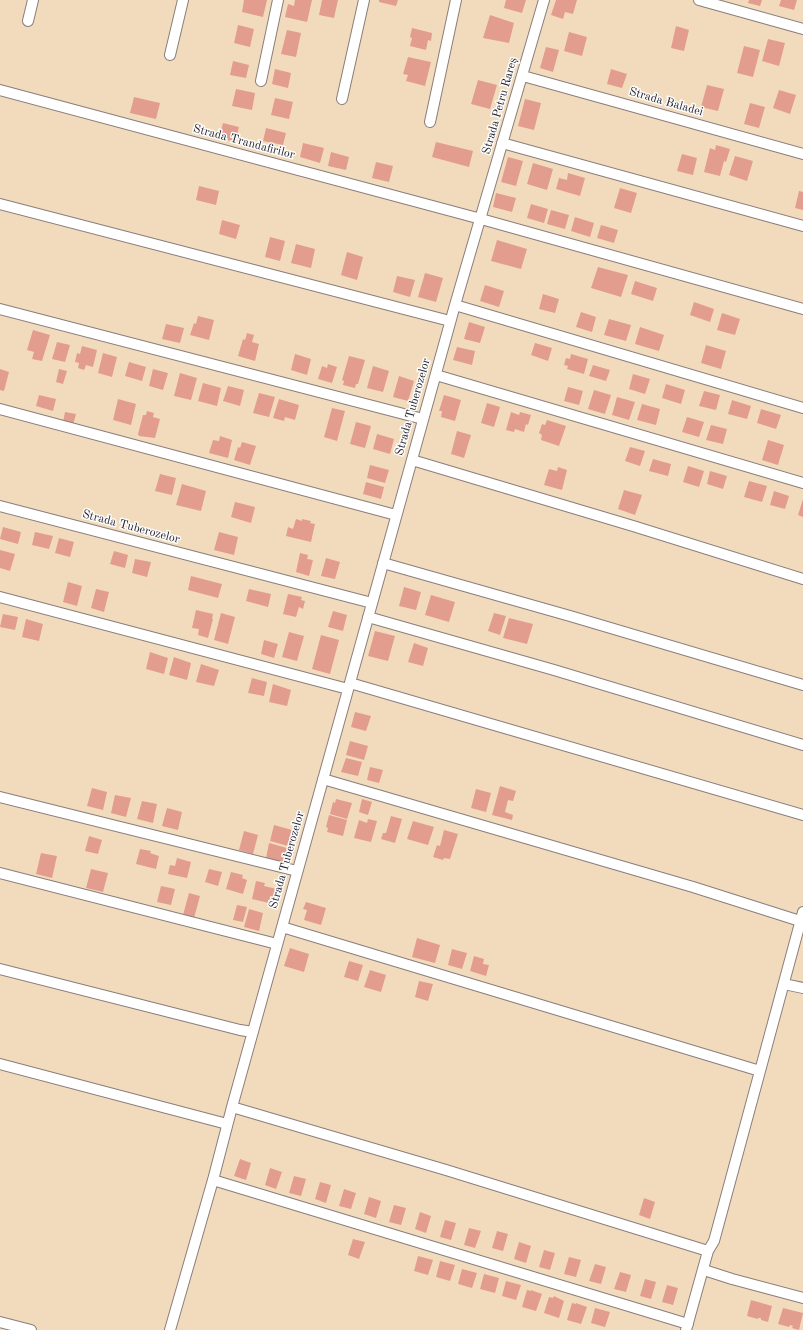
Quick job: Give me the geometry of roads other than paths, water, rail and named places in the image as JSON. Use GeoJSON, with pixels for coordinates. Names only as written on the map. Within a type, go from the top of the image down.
{"type":"FeatureCollection","features":[{"type":"Feature","properties":{"kind":"street"},"geometry":{"type":"LineString","coordinates":[[28,22],[33,0]]}},
{"type":"Feature","properties":{"kind":"street"},"geometry":{"type":"LineString","coordinates":[[170,55],[183,0]]}},
{"type":"Feature","properties":{"kind":"street"},"geometry":{"type":"LineString","coordinates":[[261,81],[278,0]]}},
{"type":"Feature","properties":{"kind":"street"},"geometry":{"type":"LineString","coordinates":[[342,99],[364,0]]}},
{"type":"Feature","properties":{"kind":"street"},"geometry":{"type":"LineString","coordinates":[[430,122],[456,0]]}},
{"type":"Feature","properties":{"kind":"street","name":"Strada Petru Rareș"},"geometry":{"type":"LineString","coordinates":[[481,218],[544,0]]}},
{"type":"Feature","properties":{"kind":"street"},"geometry":{"type":"LineString","coordinates":[[699,0],[803,29]]}},
{"type":"Feature","properties":{"kind":"street","name":"Strada Baladei"},"geometry":{"type":"LineString","coordinates":[[523,76],[803,154]]}},
{"type":"Feature","properties":{"kind":"street","name":"Strada Trandafirilor"},"geometry":{"type":"LineString","coordinates":[[0,90],[481,218],[803,309]]}},
{"type":"Feature","properties":{"kind":"street"},"geometry":{"type":"LineString","coordinates":[[502,143],[803,226]]}},
{"type":"Feature","properties":{"kind":"street"},"geometry":{"type":"LineString","coordinates":[[0,204],[450,321]]}},
{"type":"Feature","properties":{"kind":"street","name":"Strada Tuberozelor"},"geometry":{"type":"LineString","coordinates":[[170,1330],[213,1180],[227,1124],[450,321],[481,218]]}},
{"type":"Feature","properties":{"kind":"street"},"geometry":{"type":"LineString","coordinates":[[455,305],[803,408]]}},
{"type":"Feature","properties":{"kind":"street"},"geometry":{"type":"LineString","coordinates":[[0,309],[423,418]]}},
{"type":"Feature","properties":{"kind":"street"},"geometry":{"type":"LineString","coordinates":[[436,375],[803,483]]}},
{"type":"Feature","properties":{"kind":"street"},"geometry":{"type":"LineString","coordinates":[[0,409],[396,515]]}},
{"type":"Feature","properties":{"kind":"street"},"geometry":{"type":"LineString","coordinates":[[412,460],[803,578]]}},
{"type":"Feature","properties":{"kind":"street","name":"Strada Tuberozelor"},"geometry":{"type":"LineString","coordinates":[[0,506],[372,603]]}},
{"type":"Feature","properties":{"kind":"street"},"geometry":{"type":"LineString","coordinates":[[383,563],[570,616],[803,685]]}},
{"type":"Feature","properties":{"kind":"street"},"geometry":{"type":"LineString","coordinates":[[0,597],[349,686],[803,815]]}},
{"type":"Feature","properties":{"kind":"street"},"geometry":{"type":"LineString","coordinates":[[368,617],[554,670],[803,745]]}},
{"type":"Feature","properties":{"kind":"street"},"geometry":{"type":"LineString","coordinates":[[213,1180],[687,1327],[704,1270],[708,1251],[714,1241],[802,917],[693,887],[323,779]]}},
{"type":"Feature","properties":{"kind":"street"},"geometry":{"type":"LineString","coordinates":[[0,797],[297,872]]}},
{"type":"Feature","properties":{"kind":"street"},"geometry":{"type":"LineString","coordinates":[[0,872],[277,944]]}},
{"type":"Feature","properties":{"kind":"street"},"geometry":{"type":"LineString","coordinates":[[282,927],[760,1071]]}},
{"type":"Feature","properties":{"kind":"street"},"geometry":{"type":"LineString","coordinates":[[0,969],[240,1030],[253,1032]]}},
{"type":"Feature","properties":{"kind":"street"},"geometry":{"type":"LineString","coordinates":[[784,984],[803,988]]}},
{"type":"Feature","properties":{"kind":"street"},"geometry":{"type":"LineString","coordinates":[[0,1064],[227,1124]]}},
{"type":"Feature","properties":{"kind":"street"},"geometry":{"type":"LineString","coordinates":[[232,1106],[708,1251]]}},
{"type":"Feature","properties":{"kind":"street"},"geometry":{"type":"LineString","coordinates":[[704,1270],[732,1280],[803,1298]]}},
{"type":"Feature","properties":{"kind":"street"},"geometry":{"type":"LineString","coordinates":[[0,1322],[31,1330]]}}]}
